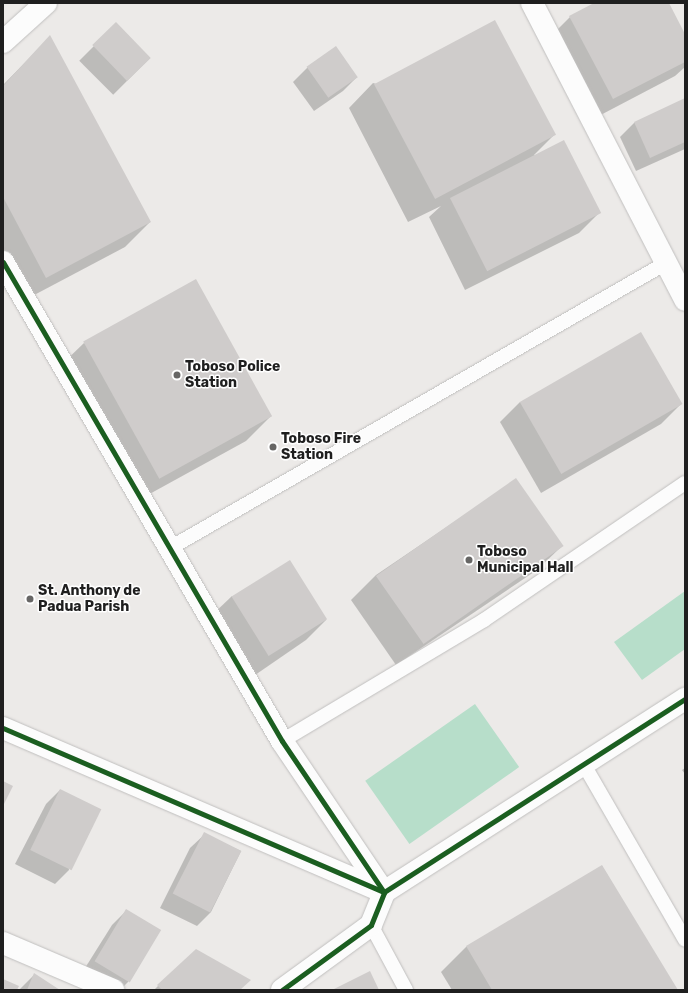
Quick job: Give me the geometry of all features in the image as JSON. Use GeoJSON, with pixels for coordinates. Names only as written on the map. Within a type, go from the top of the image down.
{"type":"FeatureCollection","features":[{"type":"Feature","properties":{"kind":"street"},"geometry":{"type":"LineString","coordinates":[[3,42],[46,3]]}},
{"type":"Feature","properties":{"kind":"street"},"geometry":{"type":"LineString","coordinates":[[532,3],[685,300]]}},
{"type":"Feature","properties":{"kind":"street"},"geometry":{"type":"LineString","coordinates":[[3,262],[282,741],[384,892]]}},
{"type":"Feature","properties":{"kind":"street"},"geometry":{"type":"LineString","coordinates":[[282,990],[371,924],[384,892],[685,699]]}},
{"type":"Feature","properties":{"kind":"street"},"geometry":{"type":"LineString","coordinates":[[3,728],[384,892]]}},
{"type":"Feature","properties":{"kind":"street"},"geometry":{"type":"LineString","coordinates":[[3,942],[113,990]]}},
{"type":"Feature","properties":{"kind":"lane"},"geometry":{"type":"LineString","coordinates":[[170,548],[666,263]]}},
{"type":"Feature","properties":{"kind":"lane"},"geometry":{"type":"LineString","coordinates":[[282,741],[484,620],[685,483]]}},
{"type":"Feature","properties":{"kind":"lane"},"geometry":{"type":"LineString","coordinates":[[583,763],[685,940]]}},
{"type":"Feature","properties":{"kind":"lane"},"geometry":{"type":"LineString","coordinates":[[371,924],[406,990]]}},
{"type":"Feature","properties":{"kind":"green space"},"geometry":{"type":"Polygon","coordinates":[[[685,591],[685,649],[642,680],[614,642],[685,591]]]}},
{"type":"Feature","properties":{"kind":"green space"},"geometry":{"type":"Polygon","coordinates":[[[475,704],[519,767],[409,844],[365,781],[475,704]]]}},
{"type":"Feature","properties":{"kind":"building"},"geometry":{"type":"Polygon","coordinates":[[[594,3],[669,3],[685,34],[685,62],[613,99],[569,16],[594,3]]]}},
{"type":"Feature","properties":{"kind":"building"},"geometry":{"type":"Polygon","coordinates":[[[495,20],[556,135],[435,199],[374,84],[495,20]]]}},
{"type":"Feature","properties":{"kind":"building"},"geometry":{"type":"Polygon","coordinates":[[[116,22],[151,58],[127,81],[92,45],[116,22]]]}},
{"type":"Feature","properties":{"kind":"building"},"geometry":{"type":"Polygon","coordinates":[[[50,35],[151,222],[46,278],[3,197],[3,86],[50,35]]]}},
{"type":"Feature","properties":{"kind":"building"},"geometry":{"type":"Polygon","coordinates":[[[336,46],[358,77],[328,98],[307,67],[336,46]]]}},
{"type":"Feature","properties":{"kind":"building"},"geometry":{"type":"Polygon","coordinates":[[[685,98],[685,142],[650,158],[634,122],[685,98]]]}},
{"type":"Feature","properties":{"kind":"building"},"geometry":{"type":"Polygon","coordinates":[[[564,140],[601,213],[487,271],[450,198],[564,140]]]}},
{"type":"Feature","properties":{"kind":"building"},"geometry":{"type":"Polygon","coordinates":[[[196,279],[272,416],[159,479],[83,342],[196,279]]]}},
{"type":"Feature","properties":{"kind":"building"},"geometry":{"type":"Polygon","coordinates":[[[641,332],[682,404],[561,474],[520,402],[641,332]]]}},
{"type":"Feature","properties":{"kind":"building","name":"Toboso Municipal Hall"},"geometry":{"type":"Polygon","coordinates":[[[516,478],[564,546],[424,644],[376,576],[516,478]]]}},
{"type":"Feature","properties":{"kind":"building"},"geometry":{"type":"Polygon","coordinates":[[[290,560],[327,619],[269,656],[231,597],[290,560]]]}},
{"type":"Feature","properties":{"kind":"building"},"geometry":{"type":"Polygon","coordinates":[[[3,781],[13,786],[3,806],[3,781]]]}},
{"type":"Feature","properties":{"kind":"building"},"geometry":{"type":"Polygon","coordinates":[[[60,789],[101,809],[72,870],[30,850],[60,789]]]}},
{"type":"Feature","properties":{"kind":"building"},"geometry":{"type":"Polygon","coordinates":[[[204,832],[241,851],[210,913],[173,893],[204,832]]]}},
{"type":"Feature","properties":{"kind":"building"},"geometry":{"type":"Polygon","coordinates":[[[602,865],[678,990],[492,990],[466,946],[602,865]]]}},
{"type":"Feature","properties":{"kind":"building"},"geometry":{"type":"Polygon","coordinates":[[[126,909],[161,930],[130,982],[95,961],[126,909]]]}},
{"type":"Feature","properties":{"kind":"building"},"geometry":{"type":"Polygon","coordinates":[[[196,949],[251,980],[240,990],[162,990],[157,985],[196,949]]]}},
{"type":"Feature","properties":{"kind":"building"},"geometry":{"type":"Polygon","coordinates":[[[370,971],[379,990],[332,990],[370,971]]]}},
{"type":"Feature","properties":{"kind":"building"},"geometry":{"type":"Polygon","coordinates":[[[34,973],[60,990],[27,990],[34,973]]]}},
{"type":"Feature","properties":{"kind":"building"},"geometry":{"type":"Polygon","coordinates":[[[3,979],[19,986],[17,990],[3,990],[3,979]]]}},
{"type":"Feature","properties":{"kind":"cycle path"},"geometry":{"type":"LineString","coordinates":[[3,262],[282,741],[384,892]]}},
{"type":"Feature","properties":{"kind":"cycle path"},"geometry":{"type":"LineString","coordinates":[[282,990],[371,925],[384,892],[685,699]]}},
{"type":"Feature","properties":{"kind":"cycle path"},"geometry":{"type":"LineString","coordinates":[[3,728],[384,892]]}},
{"type":"Feature","properties":{"kind":"place","name":"Toboso Police Station"},"geometry":{"type":"Point","coordinates":[177,375]}},
{"type":"Feature","properties":{"kind":"place","name":"Toboso Fire Station"},"geometry":{"type":"Point","coordinates":[273,447]}},
{"type":"Feature","properties":{"kind":"place","name":"Toboso Municipal Hall"},"geometry":{"type":"Point","coordinates":[469,560]}},
{"type":"Feature","properties":{"kind":"place","name":"St. Anthony de Padua Parish"},"geometry":{"type":"Point","coordinates":[30,599]}}]}
